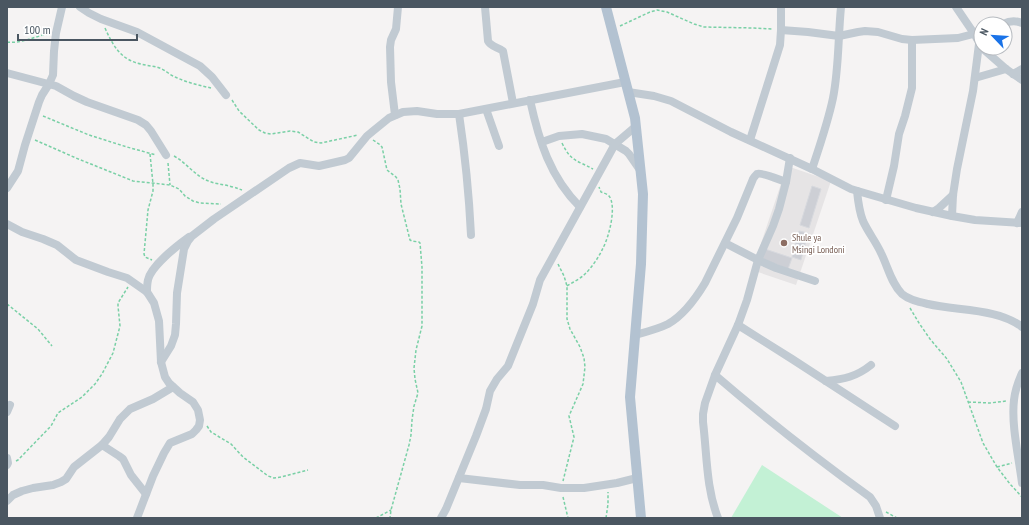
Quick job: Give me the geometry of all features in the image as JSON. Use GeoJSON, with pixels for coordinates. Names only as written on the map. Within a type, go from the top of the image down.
{"type":"FeatureCollection","features":[{"type":"Feature","properties":{"kind":"main road"},"geometry":{"type":"LineString","coordinates":[[606,7],[636,127],[643,194],[641,256],[630,397],[641,518]]}},
{"type":"Feature","properties":{"kind":"street"},"geometry":{"type":"LineString","coordinates":[[7,188],[18,172],[40,97],[49,84],[54,70],[56,34],[62,7]]}},
{"type":"Feature","properties":{"kind":"street"},"geometry":{"type":"LineString","coordinates":[[80,7],[101,20],[137,32],[200,66],[212,77],[226,95]]}},
{"type":"Feature","properties":{"kind":"street"},"geometry":{"type":"LineString","coordinates":[[395,115],[391,82],[390,52],[391,40],[397,26],[398,7]]}},
{"type":"Feature","properties":{"kind":"street"},"geometry":{"type":"LineString","coordinates":[[485,7],[488,42],[492,46],[503,51],[513,104]]}},
{"type":"Feature","properties":{"kind":"street"},"geometry":{"type":"LineString","coordinates":[[750,140],[780,45],[781,7]]}},
{"type":"Feature","properties":{"kind":"street"},"geometry":{"type":"LineString","coordinates":[[812,168],[824,134],[833,98],[841,7]]}},
{"type":"Feature","properties":{"kind":"street"},"geometry":{"type":"LineString","coordinates":[[956,7],[973,27]]}},
{"type":"Feature","properties":{"kind":"street"},"geometry":{"type":"LineString","coordinates":[[781,30],[839,36],[865,31],[878,32],[902,39],[912,40],[958,38],[973,34]]}},
{"type":"Feature","properties":{"kind":"street"},"geometry":{"type":"LineString","coordinates":[[886,200],[894,166],[899,134],[912,88],[912,40]]}},
{"type":"Feature","properties":{"kind":"street"},"geometry":{"type":"LineString","coordinates":[[952,216],[953,195],[979,56]]}},
{"type":"Feature","properties":{"kind":"street"},"geometry":{"type":"LineString","coordinates":[[992,56],[1022,80]]}},
{"type":"Feature","properties":{"kind":"street"},"geometry":{"type":"LineString","coordinates":[[975,78],[1022,69]]}},
{"type":"Feature","properties":{"kind":"street"},"geometry":{"type":"LineString","coordinates":[[7,73],[49,84],[87,102],[138,120],[151,130],[166,155]]}},
{"type":"Feature","properties":{"kind":"street"},"geometry":{"type":"LineString","coordinates":[[147,292],[148,279],[150,275],[170,251],[214,219],[294,165],[302,163],[319,166],[349,158],[367,136],[395,115],[410,111],[438,114],[459,114],[530,100],[627,87],[671,101],[857,191],[933,212],[976,220],[1020,223],[1022,212]]}},
{"type":"Feature","properties":{"kind":"street"},"geometry":{"type":"LineString","coordinates":[[530,100],[536,128],[549,163],[560,184],[580,207]]}},
{"type":"Feature","properties":{"kind":"street"},"geometry":{"type":"LineString","coordinates":[[486,109],[499,146]]}},
{"type":"Feature","properties":{"kind":"street"},"geometry":{"type":"LineString","coordinates":[[459,114],[470,203],[471,234]]}},
{"type":"Feature","properties":{"kind":"street"},"geometry":{"type":"LineString","coordinates":[[441,518],[476,436],[486,409],[490,391],[497,379],[508,366],[533,304],[540,280],[615,144],[636,127]]}},
{"type":"Feature","properties":{"kind":"street"},"geometry":{"type":"LineString","coordinates":[[542,142],[559,136],[582,134],[606,139],[626,150],[640,171]]}},
{"type":"Feature","properties":{"kind":"street"},"geometry":{"type":"LineString","coordinates":[[718,518],[713,506],[710,491],[703,422],[705,403],[715,375],[738,325],[747,300],[758,260],[779,209],[790,158]]}},
{"type":"Feature","properties":{"kind":"street"},"geometry":{"type":"LineString","coordinates":[[635,335],[668,324],[686,309],[699,293],[737,218],[756,174],[786,182]]}},
{"type":"Feature","properties":{"kind":"street"},"geometry":{"type":"LineString","coordinates":[[857,191],[859,209],[863,220],[896,286],[903,294],[912,300],[938,306],[1001,316],[1022,327]]}},
{"type":"Feature","properties":{"kind":"street"},"geometry":{"type":"LineString","coordinates":[[933,212],[953,195]]}},
{"type":"Feature","properties":{"kind":"street"},"geometry":{"type":"LineString","coordinates":[[7,224],[22,232],[57,245],[76,260],[127,278],[147,292],[154,303],[159,321],[161,362],[165,377],[173,387],[193,402],[198,410],[199,426],[192,434],[170,443],[153,476],[137,518]]}},
{"type":"Feature","properties":{"kind":"street"},"geometry":{"type":"LineString","coordinates":[[161,362],[175,335],[176,299],[184,249],[192,236]]}},
{"type":"Feature","properties":{"kind":"street"},"geometry":{"type":"LineString","coordinates":[[725,243],[776,268],[815,282]]}},
{"type":"Feature","properties":{"kind":"street"},"geometry":{"type":"LineString","coordinates":[[738,325],[895,426]]}},
{"type":"Feature","properties":{"kind":"street"},"geometry":{"type":"LineString","coordinates":[[826,381],[860,374],[871,365]]}},
{"type":"Feature","properties":{"kind":"street"},"geometry":{"type":"LineString","coordinates":[[1022,373],[1016,387],[1014,400],[1014,426],[1022,484]]}},
{"type":"Feature","properties":{"kind":"street"},"geometry":{"type":"LineString","coordinates":[[715,375],[803,447],[870,497],[876,506],[880,518]]}},
{"type":"Feature","properties":{"kind":"street"},"geometry":{"type":"LineString","coordinates":[[7,501],[22,491],[53,485],[66,479],[74,467],[102,445],[109,437],[120,419],[130,408],[153,399],[173,387]]}},
{"type":"Feature","properties":{"kind":"street"},"geometry":{"type":"LineString","coordinates":[[102,445],[123,459],[131,475],[146,494]]}},
{"type":"Feature","properties":{"kind":"street"},"geometry":{"type":"LineString","coordinates":[[459,478],[520,485],[543,485],[561,488],[584,488],[607,485],[637,478]]}},
{"type":"Feature","properties":{"kind":"path"},"geometry":{"type":"LineString","coordinates":[[612,30],[650,12],[658,10],[667,12],[704,27],[781,30]]}},
{"type":"Feature","properties":{"kind":"path"},"geometry":{"type":"LineString","coordinates":[[7,42],[16,43],[36,36],[56,34]]}},
{"type":"Feature","properties":{"kind":"path"},"geometry":{"type":"LineString","coordinates":[[35,113],[89,135],[127,147],[175,157],[204,180],[214,184],[233,187],[254,193]]}},
{"type":"Feature","properties":{"kind":"path"},"geometry":{"type":"LineString","coordinates":[[28,136],[133,181],[170,185],[179,189],[192,201],[200,203],[223,204]]}},
{"type":"Feature","properties":{"kind":"path"},"geometry":{"type":"LineString","coordinates":[[367,136],[379,144],[382,148],[387,170],[398,180],[401,204],[410,240],[412,242],[420,243],[422,267],[422,326],[416,350],[414,368],[414,379],[418,393],[414,406],[409,445],[390,518]]}},
{"type":"Feature","properties":{"kind":"path"},"geometry":{"type":"LineString","coordinates":[[559,136],[569,155],[575,161],[595,170],[601,192],[608,195],[612,202],[610,231],[604,248],[585,274],[567,286]]}},
{"type":"Feature","properties":{"kind":"path"},"geometry":{"type":"LineString","coordinates":[[150,153],[153,191],[148,210],[144,256],[160,262]]}},
{"type":"Feature","properties":{"kind":"path"},"geometry":{"type":"LineString","coordinates":[[166,155],[170,185]]}},
{"type":"Feature","properties":{"kind":"path"},"geometry":{"type":"LineString","coordinates":[[554,255],[567,286],[567,319],[570,329],[580,347],[584,358],[585,367],[583,384],[569,416],[574,437],[561,488],[568,518]]}},
{"type":"Feature","properties":{"kind":"path"},"geometry":{"type":"LineString","coordinates":[[7,462],[18,460],[51,426],[58,413],[82,396],[95,384],[102,374],[113,353],[120,326],[118,302],[131,281]]}},
{"type":"Feature","properties":{"kind":"path"},"geometry":{"type":"LineString","coordinates":[[903,294],[919,323],[947,359],[960,382],[983,443],[997,467],[1022,498]]}},
{"type":"Feature","properties":{"kind":"path"},"geometry":{"type":"LineString","coordinates":[[7,304],[38,329],[52,346]]}},
{"type":"Feature","properties":{"kind":"path"},"geometry":{"type":"LineString","coordinates":[[968,402],[990,403],[1014,400]]}},
{"type":"Feature","properties":{"kind":"path"},"geometry":{"type":"LineString","coordinates":[[199,417],[211,432],[230,444],[268,476],[274,478],[281,477],[308,470]]}},
{"type":"Feature","properties":{"kind":"path"},"geometry":{"type":"LineString","coordinates":[[997,467],[1019,462]]}},
{"type":"Feature","properties":{"kind":"path"},"geometry":{"type":"LineString","coordinates":[[606,518],[609,496],[607,485]]}},
{"type":"Feature","properties":{"kind":"path"},"geometry":{"type":"LineString","coordinates":[[376,518],[391,510]]}},
{"type":"Feature","properties":{"kind":"shaded area"},"geometry":{"type":"Polygon","coordinates":[[[787,166],[831,181],[796,285],[752,270],[787,166]]]}},
{"type":"Feature","properties":{"kind":"green space"},"geometry":{"type":"Polygon","coordinates":[[[762,465],[843,518],[731,518],[762,465]]]}},
{"type":"Feature","properties":{"kind":"building"},"geometry":{"type":"Polygon","coordinates":[[[812,186],[821,189],[809,228],[800,225],[812,186]]]}},
{"type":"Feature","properties":{"kind":"building"},"geometry":{"type":"Polygon","coordinates":[[[799,231],[808,233],[801,260],[792,257],[799,231]]]}},
{"type":"Feature","properties":{"kind":"building"},"geometry":{"type":"Polygon","coordinates":[[[765,249],[792,258],[788,269],[762,259],[765,249]]]}},
{"type":"Feature","properties":{"kind":"place","name":"Shule ya Msingi Londoni"},"geometry":{"type":"Point","coordinates":[784,243]}}]}
